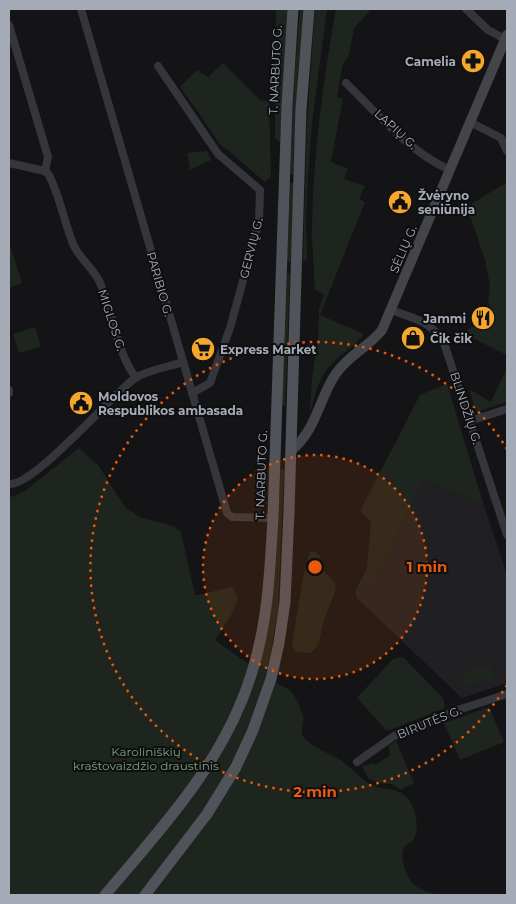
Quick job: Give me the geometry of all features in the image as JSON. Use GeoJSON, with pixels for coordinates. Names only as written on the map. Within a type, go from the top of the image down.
{"type":"FeatureCollection","features":[{"type":"Feature","properties":{"kind":"main road","name":"T. NARBUTO G."},"geometry":{"type":"LineString","coordinates":[[105,895],[190,792],[214,756],[232,722],[252,672],[261,636],[270,579],[287,106],[293,9]]}},
{"type":"Feature","properties":{"kind":"main road"},"geometry":{"type":"LineString","coordinates":[[145,895],[207,814],[232,774],[253,730],[271,678],[279,643],[284,602],[302,109],[309,9]]}},
{"type":"Feature","properties":{"kind":"main road","name":"SĖLIŲ G."},"geometry":{"type":"LineString","coordinates":[[291,451],[302,441],[318,415],[329,385],[336,373],[345,363],[375,339],[382,330],[506,37]]}},
{"type":"Feature","properties":{"kind":"main road"},"geometry":{"type":"LineString","coordinates":[[275,466],[284,455],[291,451]]}},
{"type":"Feature","properties":{"kind":"street","name":"PARIBIO G."},"geometry":{"type":"LineString","coordinates":[[81,9],[227,513],[232,517],[273,518]]}},
{"type":"Feature","properties":{"kind":"street"},"geometry":{"type":"LineString","coordinates":[[466,9],[488,30],[506,37]]}},
{"type":"Feature","properties":{"kind":"street"},"geometry":{"type":"LineString","coordinates":[[9,25],[48,157],[45,171],[9,163]]}},
{"type":"Feature","properties":{"kind":"street","name":"GERVIŲ G."},"geometry":{"type":"LineString","coordinates":[[158,66],[218,154],[260,190],[259,220],[230,328],[210,383],[192,393]]}},
{"type":"Feature","properties":{"kind":"street","name":"LAPIŲ G."},"geometry":{"type":"LineString","coordinates":[[346,83],[412,145],[450,170]]}},
{"type":"Feature","properties":{"kind":"street"},"geometry":{"type":"LineString","coordinates":[[470,122],[501,138],[507,151]]}},
{"type":"Feature","properties":{"kind":"street","name":"MIGLOS G."},"geometry":{"type":"LineString","coordinates":[[45,171],[52,182],[74,246],[82,259],[96,273],[102,286],[127,366],[136,378]]}},
{"type":"Feature","properties":{"kind":"street","name":"BLINDŽIŲ G."},"geometry":{"type":"LineString","coordinates":[[391,310],[422,321],[438,333],[444,343],[507,535]]}},
{"type":"Feature","properties":{"kind":"street"},"geometry":{"type":"LineString","coordinates":[[9,484],[18,482],[60,451],[136,378],[183,362]]}},
{"type":"Feature","properties":{"kind":"street"},"geometry":{"type":"LineString","coordinates":[[470,421],[507,409]]}},
{"type":"Feature","properties":{"kind":"street","name":"BIRUTĖS G."},"geometry":{"type":"LineString","coordinates":[[357,762],[394,736],[458,710],[507,694]]}},
{"type":"Feature","properties":{"kind":"shaded area"},"geometry":{"type":"Polygon","coordinates":[[[424,479],[484,506],[507,575],[507,683],[462,698],[356,597],[356,589],[376,579],[424,479]]]}},
{"type":"Feature","properties":{"kind":"green space"},"geometry":{"type":"Polygon","coordinates":[[[276,9],[289,9],[280,142],[275,139],[276,9]]]}},
{"type":"Feature","properties":{"kind":"green space"},"geometry":{"type":"Polygon","coordinates":[[[300,9],[304,9],[298,71],[294,175],[290,174],[294,82],[300,9]]]}},
{"type":"Feature","properties":{"kind":"green space"},"geometry":{"type":"Polygon","coordinates":[[[315,9],[327,9],[312,122],[306,216],[307,259],[303,262],[307,122],[315,9]]]}},
{"type":"Feature","properties":{"kind":"green space"},"geometry":{"type":"Polygon","coordinates":[[[336,9],[368,9],[370,11],[354,28],[349,55],[343,64],[337,97],[343,99],[331,162],[348,169],[344,179],[365,186],[359,199],[365,202],[320,315],[364,334],[325,372],[310,413],[312,377],[318,339],[319,310],[324,294],[315,290],[312,229],[314,174],[323,91],[336,9]]]}},
{"type":"Feature","properties":{"kind":"green space"},"geometry":{"type":"Polygon","coordinates":[[[223,63],[261,101],[269,101],[271,177],[265,182],[219,143],[180,87],[197,70],[208,77],[223,63]]]}},
{"type":"Feature","properties":{"kind":"green space"},"geometry":{"type":"Polygon","coordinates":[[[207,151],[211,160],[190,170],[187,153],[207,151]]]}},
{"type":"Feature","properties":{"kind":"green space"},"geometry":{"type":"Polygon","coordinates":[[[507,182],[507,355],[463,333],[474,326],[481,330],[494,314],[488,302],[490,285],[485,260],[467,207],[507,182]]]}},
{"type":"Feature","properties":{"kind":"green space"},"geometry":{"type":"Polygon","coordinates":[[[290,183],[294,183],[291,262],[287,262],[290,183]]]}},
{"type":"Feature","properties":{"kind":"green space"},"geometry":{"type":"Polygon","coordinates":[[[11,248],[22,283],[9,288],[9,249],[11,248]]]}},
{"type":"Feature","properties":{"kind":"green space"},"geometry":{"type":"Polygon","coordinates":[[[287,273],[290,273],[285,406],[282,405],[287,273]]]}},
{"type":"Feature","properties":{"kind":"green space"},"geometry":{"type":"Polygon","coordinates":[[[35,327],[41,347],[19,353],[13,334],[35,327]]]}},
{"type":"Feature","properties":{"kind":"green space"},"geometry":{"type":"Polygon","coordinates":[[[507,368],[507,402],[476,412],[469,389],[491,402],[507,368]]]}},
{"type":"Feature","properties":{"kind":"green space"},"geometry":{"type":"Polygon","coordinates":[[[447,384],[484,506],[424,479],[376,579],[356,589],[367,569],[371,521],[360,511],[420,395],[447,384]]]}},
{"type":"Feature","properties":{"kind":"green space","name":"Karoliniškių kraštovaizdžio draustinis"},"geometry":{"type":"Polygon","coordinates":[[[79,448],[98,465],[125,507],[140,517],[173,526],[181,532],[195,595],[233,588],[238,599],[231,615],[215,640],[258,671],[273,598],[280,474],[281,469],[284,469],[278,609],[265,676],[288,689],[295,697],[303,715],[302,734],[306,740],[342,761],[371,785],[398,791],[411,803],[417,827],[413,840],[406,845],[402,852],[404,867],[410,880],[417,887],[438,895],[9,895],[9,498],[26,490],[79,448]]]}},
{"type":"Feature","properties":{"kind":"green space"},"geometry":{"type":"Polygon","coordinates":[[[310,551],[320,556],[324,571],[335,583],[336,589],[323,623],[319,644],[311,653],[296,652],[292,645],[303,578],[310,551]]]}},
{"type":"Feature","properties":{"kind":"green space"},"geometry":{"type":"Polygon","coordinates":[[[403,657],[443,698],[445,708],[386,730],[357,698],[393,659],[403,657]]]}},
{"type":"Feature","properties":{"kind":"green space"},"geometry":{"type":"Polygon","coordinates":[[[489,664],[493,678],[466,686],[462,672],[489,664]]]}},
{"type":"Feature","properties":{"kind":"green space"},"geometry":{"type":"Polygon","coordinates":[[[489,707],[504,742],[460,760],[444,723],[489,707]]]}},
{"type":"Feature","properties":{"kind":"green space"},"geometry":{"type":"Polygon","coordinates":[[[396,741],[414,783],[401,790],[392,784],[380,783],[369,779],[362,767],[372,763],[374,765],[390,756],[389,746],[396,741]]]}},
{"type":"Feature","properties":{"kind":"place","name":"Camelia"},"geometry":{"type":"Point","coordinates":[473,61]}},
{"type":"Feature","properties":{"kind":"place","name":"Žvėryno seniūnija"},"geometry":{"type":"Point","coordinates":[400,202]}},
{"type":"Feature","properties":{"kind":"place","name":"Jammi"},"geometry":{"type":"Point","coordinates":[483,318]}},
{"type":"Feature","properties":{"kind":"place","name":"Čik čik"},"geometry":{"type":"Point","coordinates":[413,338]}},
{"type":"Feature","properties":{"kind":"place","name":"Express Market"},"geometry":{"type":"Point","coordinates":[203,349]}},
{"type":"Feature","properties":{"kind":"place","name":"Moldovos Respublikos ambasada"},"geometry":{"type":"Point","coordinates":[81,403]}}]}
